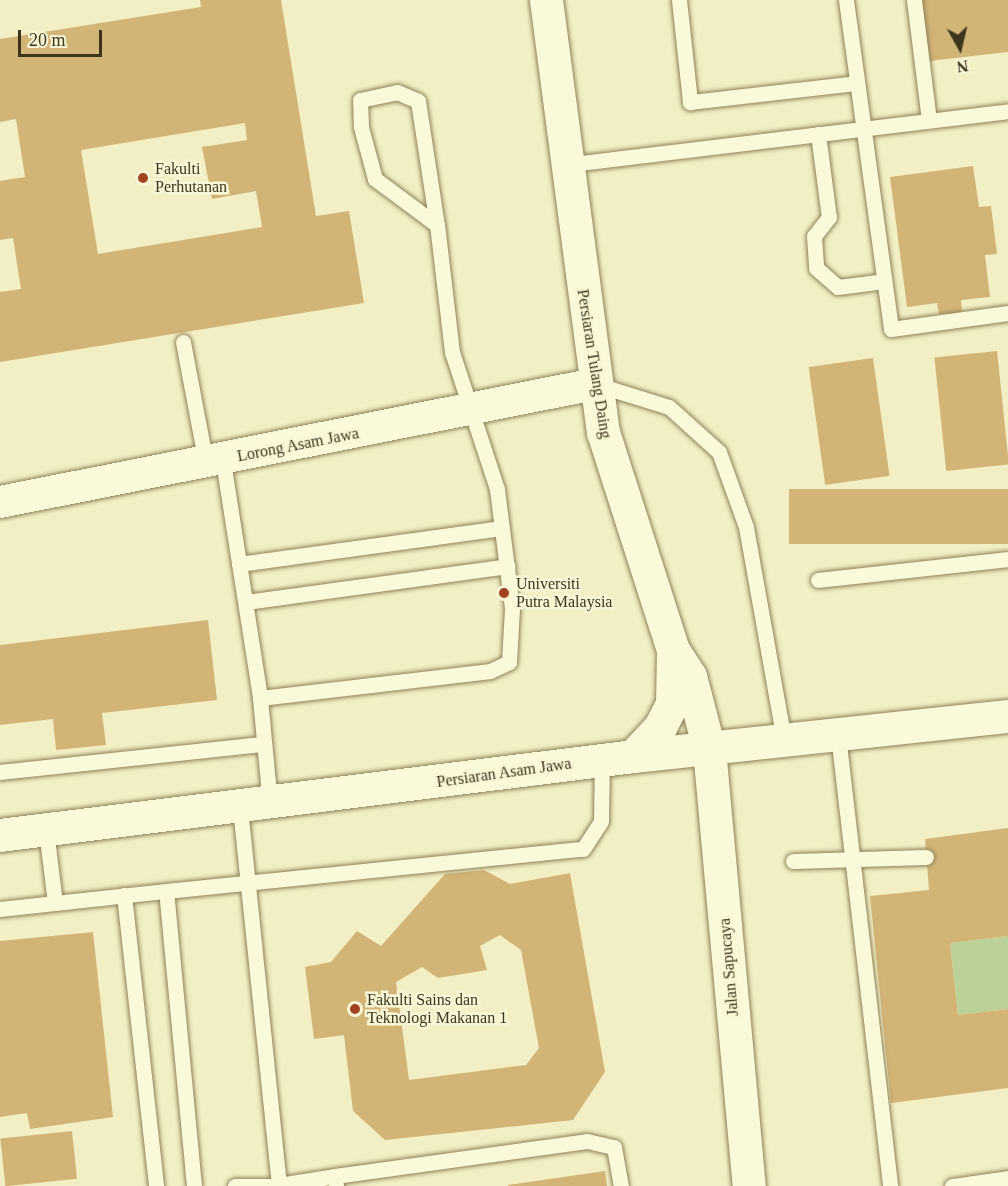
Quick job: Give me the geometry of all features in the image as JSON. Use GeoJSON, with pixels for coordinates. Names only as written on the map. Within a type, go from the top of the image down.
{"type":"FeatureCollection","features":[{"type":"Feature","properties":{"kind":"street","name":"Persiaran Tulang Daing"},"geometry":{"type":"LineString","coordinates":[[546,0],[564,165],[603,432],[673,650],[690,676],[709,748]]}},
{"type":"Feature","properties":{"kind":"street","name":"Lorong Asam Jawa"},"geometry":{"type":"LineString","coordinates":[[0,502],[214,462],[595,384]]}},
{"type":"Feature","properties":{"kind":"street"},"geometry":{"type":"LineString","coordinates":[[618,758],[660,727],[672,703],[673,650]]}},
{"type":"Feature","properties":{"kind":"street","name":"Persiaran Asam Jawa"},"geometry":{"type":"LineString","coordinates":[[0,835],[255,806],[618,758],[1008,716]]}},
{"type":"Feature","properties":{"kind":"street","name":"Jalan Sapucaya"},"geometry":{"type":"LineString","coordinates":[[709,748],[749,1186]]}},
{"type":"Feature","properties":{"kind":"lane"},"geometry":{"type":"LineString","coordinates":[[678,0],[690,102],[857,83]]}},
{"type":"Feature","properties":{"kind":"lane"},"geometry":{"type":"LineString","coordinates":[[846,0],[891,329],[1008,314]]}},
{"type":"Feature","properties":{"kind":"lane"},"geometry":{"type":"LineString","coordinates":[[914,0],[928,120]]}},
{"type":"Feature","properties":{"kind":"lane"},"geometry":{"type":"LineString","coordinates":[[260,698],[503,668],[510,654],[508,566],[497,489],[452,352],[437,225],[418,101],[397,92],[360,100],[360,127],[375,179],[437,225]]}},
{"type":"Feature","properties":{"kind":"lane"},"geometry":{"type":"LineString","coordinates":[[564,165],[1008,111]]}},
{"type":"Feature","properties":{"kind":"lane"},"geometry":{"type":"LineString","coordinates":[[818,134],[829,217],[814,236],[816,268],[838,287],[884,281]]}},
{"type":"Feature","properties":{"kind":"lane"},"geometry":{"type":"LineString","coordinates":[[183,342],[239,564],[260,698],[264,744],[255,806],[249,879],[279,1185]]}},
{"type":"Feature","properties":{"kind":"lane"},"geometry":{"type":"LineString","coordinates":[[595,384],[669,407],[719,452],[744,516],[784,740]]}},
{"type":"Feature","properties":{"kind":"lane"},"geometry":{"type":"LineString","coordinates":[[239,564],[502,528]]}},
{"type":"Feature","properties":{"kind":"lane"},"geometry":{"type":"LineString","coordinates":[[818,580],[1008,559]]}},
{"type":"Feature","properties":{"kind":"lane"},"geometry":{"type":"LineString","coordinates":[[246,602],[508,566]]}},
{"type":"Feature","properties":{"kind":"lane"},"geometry":{"type":"LineString","coordinates":[[838,735],[856,861],[890,1186]]}},
{"type":"Feature","properties":{"kind":"lane"},"geometry":{"type":"LineString","coordinates":[[0,772],[264,744]]}},
{"type":"Feature","properties":{"kind":"lane"},"geometry":{"type":"LineString","coordinates":[[0,909],[166,891],[249,879],[515,860],[583,849],[601,820],[618,758]]}},
{"type":"Feature","properties":{"kind":"lane"},"geometry":{"type":"LineString","coordinates":[[46,830],[55,903]]}},
{"type":"Feature","properties":{"kind":"lane"},"geometry":{"type":"LineString","coordinates":[[793,861],[856,861],[926,857]]}},
{"type":"Feature","properties":{"kind":"lane"},"geometry":{"type":"LineString","coordinates":[[166,891],[194,1186]]}},
{"type":"Feature","properties":{"kind":"lane"},"geometry":{"type":"LineString","coordinates":[[124,894],[156,1186]]}},
{"type":"Feature","properties":{"kind":"lane"},"geometry":{"type":"LineString","coordinates":[[235,1186],[335,1181],[587,1141],[614,1147],[621,1186]]}},
{"type":"Feature","properties":{"kind":"lane"},"geometry":{"type":"LineString","coordinates":[[952,1186],[1008,1178]]}},
{"type":"Feature","properties":{"kind":"green space"},"geometry":{"type":"Polygon","coordinates":[[[1008,936],[1008,1009],[958,1015],[950,943],[1008,936]]]}},
{"type":"Feature","properties":{"kind":"building","name":"Fakulti Perhutanan"},"geometry":{"type":"Polygon","coordinates":[[[200,0],[281,0],[316,216],[349,211],[364,303],[0,362],[0,292],[21,289],[13,238],[0,240],[0,181],[25,177],[16,119],[0,122],[0,39],[201,7],[200,0]],[[245,123],[81,150],[98,254],[262,227],[256,191],[212,199],[202,147],[247,140],[245,123]]]}},
{"type":"Feature","properties":{"kind":"building"},"geometry":{"type":"Polygon","coordinates":[[[922,0],[1008,0],[1008,52],[929,61],[922,0]]]}},
{"type":"Feature","properties":{"kind":"building"},"geometry":{"type":"Polygon","coordinates":[[[973,166],[979,207],[991,206],[997,254],[985,255],[990,297],[961,300],[962,312],[939,314],[937,303],[907,307],[890,177],[973,166]]]}},
{"type":"Feature","properties":{"kind":"building"},"geometry":{"type":"Polygon","coordinates":[[[997,351],[1008,464],[946,471],[934,358],[997,351]]]}},
{"type":"Feature","properties":{"kind":"building"},"geometry":{"type":"Polygon","coordinates":[[[873,358],[890,476],[825,485],[809,367],[873,358]]]}},
{"type":"Feature","properties":{"kind":"building"},"geometry":{"type":"Polygon","coordinates":[[[789,489],[1008,489],[1008,544],[789,544],[789,489]]]}},
{"type":"Feature","properties":{"kind":"building"},"geometry":{"type":"Polygon","coordinates":[[[208,620],[217,700],[102,713],[106,745],[56,750],[53,719],[0,725],[0,645],[208,620]]]}},
{"type":"Feature","properties":{"kind":"building"},"geometry":{"type":"Polygon","coordinates":[[[1008,828],[1008,936],[950,943],[958,1015],[1008,1009],[1008,1088],[891,1103],[870,896],[929,890],[925,839],[1008,828]]]}},
{"type":"Feature","properties":{"kind":"building","name":"Fakulti Sains dan Teknologi Makanan 1"},"geometry":{"type":"Polygon","coordinates":[[[484,870],[510,884],[570,873],[605,1072],[573,1120],[385,1140],[353,1111],[344,1035],[314,1039],[305,967],[331,962],[357,931],[381,946],[445,874],[484,870]],[[500,935],[480,946],[487,970],[438,978],[422,967],[396,982],[409,1080],[526,1065],[539,1048],[521,950],[500,935]]]}},
{"type":"Feature","properties":{"kind":"building"},"geometry":{"type":"Polygon","coordinates":[[[93,932],[113,1117],[30,1129],[27,1113],[0,1117],[0,941],[93,932]]]}},
{"type":"Feature","properties":{"kind":"building"},"geometry":{"type":"Polygon","coordinates":[[[72,1131],[77,1179],[5,1186],[0,1139],[72,1131]]]}},
{"type":"Feature","properties":{"kind":"building"},"geometry":{"type":"Polygon","coordinates":[[[605,1171],[607,1186],[508,1186],[508,1185],[605,1171]]]}},
{"type":"Feature","properties":{"kind":"place","name":"Fakulti Perhutanan"},"geometry":{"type":"Point","coordinates":[143,178]}},
{"type":"Feature","properties":{"kind":"place","name":"Universiti Putra Malaysia"},"geometry":{"type":"Point","coordinates":[504,593]}},
{"type":"Feature","properties":{"kind":"place","name":"Fakulti Sains dan Teknologi Makanan 1"},"geometry":{"type":"Point","coordinates":[355,1009]}}]}
